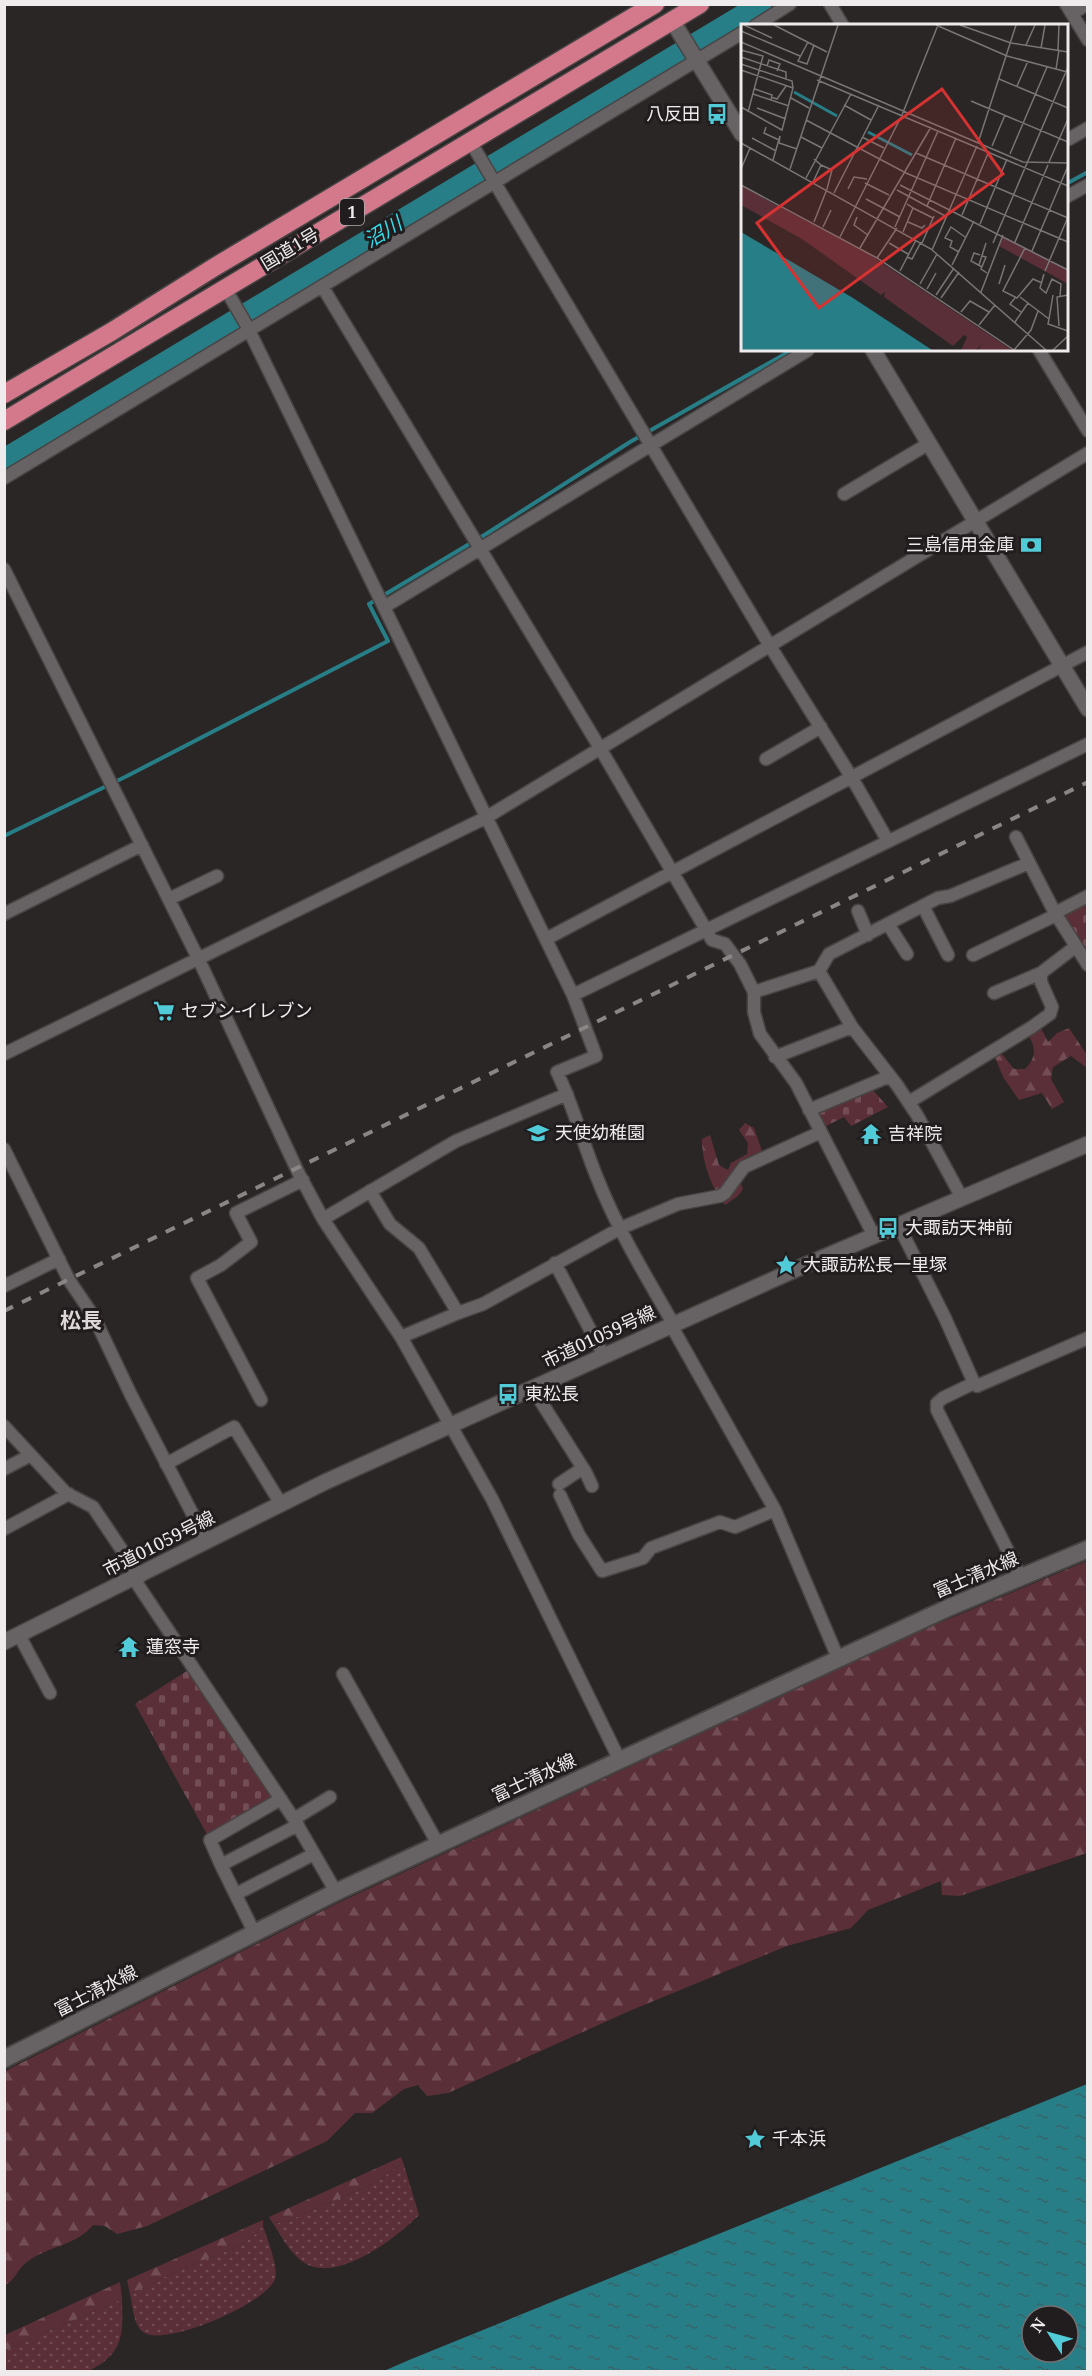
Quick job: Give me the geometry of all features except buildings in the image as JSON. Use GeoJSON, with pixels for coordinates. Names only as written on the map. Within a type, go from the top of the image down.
{"type":"FeatureCollection","features":[{"type":"Feature","properties":{"kind":"highway","name":"国道1号"},"geometry":{"type":"LineString","coordinates":[[4,394],[655,4]]}},
{"type":"Feature","properties":{"kind":"highway","name":"国道1号"},"geometry":{"type":"LineString","coordinates":[[4,421],[229,296],[470,141],[677,28],[700,4]]}},
{"type":"Feature","properties":{"kind":"main road"},"geometry":{"type":"LineString","coordinates":[[660,4],[677,28]]}},
{"type":"Feature","properties":{"kind":"main road","name":"富士清水線"},"geometry":{"type":"LineString","coordinates":[[4,2059],[254,1932],[438,1844],[838,1658],[1021,1576],[1088,1549]]}},
{"type":"Feature","properties":{"kind":"street"},"geometry":{"type":"LineString","coordinates":[[758,24],[789,4]]}},
{"type":"Feature","properties":{"kind":"street"},"geometry":{"type":"LineString","coordinates":[[830,4],[842,24]]}},
{"type":"Feature","properties":{"kind":"street"},"geometry":{"type":"LineString","coordinates":[[1087,4],[1069,9],[1088,40]]}},
{"type":"Feature","properties":{"kind":"street"},"geometry":{"type":"LineString","coordinates":[[677,28],[741,132]]}},
{"type":"Feature","properties":{"kind":"street"},"geometry":{"type":"LineString","coordinates":[[4,478],[248,328],[322,286],[494,180],[741,34]]}},
{"type":"Feature","properties":{"kind":"street"},"geometry":{"type":"LineString","coordinates":[[1069,139],[1088,128]]}},
{"type":"Feature","properties":{"kind":"street"},"geometry":{"type":"LineString","coordinates":[[470,141],[888,840]]}},
{"type":"Feature","properties":{"kind":"street"},"geometry":{"type":"LineString","coordinates":[[1068,196],[1088,185]]}},
{"type":"Feature","properties":{"kind":"street"},"geometry":{"type":"LineString","coordinates":[[322,286],[600,748],[712,940],[725,944],[734,955],[754,992],[754,1012],[760,1034],[796,1083],[874,1236]]}},
{"type":"Feature","properties":{"kind":"street"},"geometry":{"type":"LineString","coordinates":[[229,296],[248,328],[573,995],[596,1056],[557,1072],[596,1178],[670,1318],[671,1325],[775,1510],[838,1658]]}},
{"type":"Feature","properties":{"kind":"street"},"geometry":{"type":"LineString","coordinates":[[384,607],[806,351]]}},
{"type":"Feature","properties":{"kind":"street"},"geometry":{"type":"LineString","coordinates":[[874,351],[1088,709]]}},
{"type":"Feature","properties":{"kind":"street"},"geometry":{"type":"LineString","coordinates":[[1040,351],[1088,431]]}},
{"type":"Feature","properties":{"kind":"street"},"geometry":{"type":"LineString","coordinates":[[843,494],[928,444]]}},
{"type":"Feature","properties":{"kind":"street"},"geometry":{"type":"LineString","coordinates":[[4,1054],[487,818],[1088,453]]}},
{"type":"Feature","properties":{"kind":"street"},"geometry":{"type":"LineString","coordinates":[[4,569],[199,960],[323,1219],[401,1337],[451,1426],[513,1540],[620,1761]]}},
{"type":"Feature","properties":{"kind":"street"},"geometry":{"type":"LineString","coordinates":[[546,939],[1088,652]]}},
{"type":"Feature","properties":{"kind":"street"},"geometry":{"type":"LineString","coordinates":[[766,759],[820,727]]}},
{"type":"Feature","properties":{"kind":"street"},"geometry":{"type":"LineString","coordinates":[[573,995],[1088,744]]}},
{"type":"Feature","properties":{"kind":"street"},"geometry":{"type":"LineString","coordinates":[[1016,837],[1055,914],[1088,965]]}},
{"type":"Feature","properties":{"kind":"street"},"geometry":{"type":"LineString","coordinates":[[4,914],[142,845]]}},
{"type":"Feature","properties":{"kind":"street"},"geometry":{"type":"LineString","coordinates":[[754,992],[819,971],[829,954],[938,898],[950,896],[1029,863]]}},
{"type":"Feature","properties":{"kind":"street"},"geometry":{"type":"LineString","coordinates":[[169,900],[217,876]]}},
{"type":"Feature","properties":{"kind":"street"},"geometry":{"type":"LineString","coordinates":[[973,955],[1088,896]]}},
{"type":"Feature","properties":{"kind":"street"},"geometry":{"type":"LineString","coordinates":[[923,906],[948,956]]}},
{"type":"Feature","properties":{"kind":"street"},"geometry":{"type":"LineString","coordinates":[[858,911],[868,934]]}},
{"type":"Feature","properties":{"kind":"street"},"geometry":{"type":"LineString","coordinates":[[888,924],[907,954]]}},
{"type":"Feature","properties":{"kind":"street"},"geometry":{"type":"LineString","coordinates":[[994,993],[1041,973],[1075,947]]}},
{"type":"Feature","properties":{"kind":"street"},"geometry":{"type":"LineString","coordinates":[[819,971],[852,1027],[909,1102],[962,1198]]}},
{"type":"Feature","properties":{"kind":"street"},"geometry":{"type":"LineString","coordinates":[[909,1102],[1050,1014],[1052,1007],[1041,982],[1041,973]]}},
{"type":"Feature","properties":{"kind":"street"},"geometry":{"type":"LineString","coordinates":[[775,1057],[852,1027]]}},
{"type":"Feature","properties":{"kind":"street"},"geometry":{"type":"LineString","coordinates":[[809,1110],[890,1076]]}},
{"type":"Feature","properties":{"kind":"street"},"geometry":{"type":"LineString","coordinates":[[323,1219],[456,1141],[567,1094]]}},
{"type":"Feature","properties":{"kind":"street"},"geometry":{"type":"LineString","coordinates":[[401,1337],[483,1304],[621,1228],[678,1204],[725,1194],[744,1167],[821,1132]]}},
{"type":"Feature","properties":{"kind":"street","name":"市道01059号線"},"geometry":{"type":"LineString","coordinates":[[4,1642],[137,1578],[281,1504],[671,1325],[1088,1144]]}},
{"type":"Feature","properties":{"kind":"street"},"geometry":{"type":"LineString","coordinates":[[4,1149],[69,1280],[94,1317],[207,1542]]}},
{"type":"Feature","properties":{"kind":"street"},"geometry":{"type":"LineString","coordinates":[[261,1400],[197,1278],[221,1265],[251,1242],[236,1213],[303,1180]]}},
{"type":"Feature","properties":{"kind":"street"},"geometry":{"type":"LineString","coordinates":[[370,1191],[390,1224],[419,1248],[458,1313]]}},
{"type":"Feature","properties":{"kind":"street"},"geometry":{"type":"LineString","coordinates":[[899,1226],[977,1386],[1088,1338]]}},
{"type":"Feature","properties":{"kind":"street"},"geometry":{"type":"LineString","coordinates":[[4,1286],[59,1259]]}},
{"type":"Feature","properties":{"kind":"street"},"geometry":{"type":"LineString","coordinates":[[555,1263],[604,1356]]}},
{"type":"Feature","properties":{"kind":"street"},"geometry":{"type":"LineString","coordinates":[[974,1383],[943,1398],[937,1403],[937,1410],[1021,1576]]}},
{"type":"Feature","properties":{"kind":"street"},"geometry":{"type":"LineString","coordinates":[[533,1389],[592,1486]]}},
{"type":"Feature","properties":{"kind":"street"},"geometry":{"type":"LineString","coordinates":[[4,1426],[69,1494],[93,1507],[296,1822],[332,1885],[334,1893]]}},
{"type":"Feature","properties":{"kind":"street"},"geometry":{"type":"LineString","coordinates":[[166,1464],[234,1428],[281,1504]]}},
{"type":"Feature","properties":{"kind":"street"},"geometry":{"type":"LineString","coordinates":[[4,1469],[31,1455]]}},
{"type":"Feature","properties":{"kind":"street"},"geometry":{"type":"LineString","coordinates":[[583,1468],[559,1490],[579,1535],[602,1572],[643,1558],[651,1548],[720,1522],[735,1527],[775,1510]]}},
{"type":"Feature","properties":{"kind":"street"},"geometry":{"type":"LineString","coordinates":[[4,1528],[69,1494]]}},
{"type":"Feature","properties":{"kind":"street"},"geometry":{"type":"LineString","coordinates":[[20,1635],[50,1692]]}},
{"type":"Feature","properties":{"kind":"street"},"geometry":{"type":"LineString","coordinates":[[343,1674],[438,1844]]}},
{"type":"Feature","properties":{"kind":"street"},"geometry":{"type":"LineString","coordinates":[[221,1865],[296,1822],[330,1797]]}},
{"type":"Feature","properties":{"kind":"street"},"geometry":{"type":"LineString","coordinates":[[254,1932],[210,1840],[281,1799]]}},
{"type":"Feature","properties":{"kind":"street"},"geometry":{"type":"LineString","coordinates":[[236,1894],[314,1854]]}},
{"type":"Feature","properties":{"kind":"green space"},"geometry":{"type":"Polygon","coordinates":[[[1087,901],[1087,953],[1063,917],[1064,913],[1087,901]]]}},
{"type":"Feature","properties":{"kind":"green space"},"geometry":{"type":"Polygon","coordinates":[[[1040,1026],[1048,1042],[1057,1033],[1069,1028],[1087,1055],[1087,1068],[1071,1056],[1053,1067],[1051,1079],[1064,1102],[1052,1109],[1042,1093],[1019,1100],[1003,1077],[995,1057],[1001,1053],[1014,1069],[1025,1069],[1034,1054],[1029,1037],[1040,1026]]]}},
{"type":"Feature","properties":{"kind":"green space"},"geometry":{"type":"Polygon","coordinates":[[[871,1088],[888,1107],[851,1126],[844,1117],[822,1128],[812,1113],[871,1088]]]}},
{"type":"Feature","properties":{"kind":"green space"},"geometry":{"type":"Polygon","coordinates":[[[745,1123],[754,1128],[763,1154],[739,1178],[743,1189],[738,1196],[725,1205],[708,1174],[702,1139],[710,1135],[719,1165],[728,1170],[731,1163],[747,1154],[748,1143],[739,1130],[745,1123]]]}},
{"type":"Feature","properties":{"kind":"green space"},"geometry":{"type":"Polygon","coordinates":[[[1087,1561],[1087,1853],[960,1896],[942,1895],[941,1881],[868,1910],[851,1928],[787,1946],[627,2012],[448,2093],[427,2096],[418,2085],[404,2089],[372,2113],[355,2113],[327,2141],[147,2226],[117,2234],[105,2226],[93,2225],[70,2242],[43,2252],[27,2262],[5,2285],[5,2071],[338,1903],[918,1632],[1087,1561]]]}},
{"type":"Feature","properties":{"kind":"green space"},"geometry":{"type":"Polygon","coordinates":[[[190,1669],[274,1800],[209,1838],[135,1704],[190,1669]]]}},
{"type":"Feature","properties":{"kind":"green space"},"geometry":{"type":"Polygon","coordinates":[[[401,2157],[403,2162],[377,2182],[283,2223],[272,2222],[269,2217],[401,2157]]]}},
{"type":"Feature","properties":{"kind":"green space"},"geometry":{"type":"Polygon","coordinates":[[[403,2162],[419,2215],[396,2235],[365,2256],[332,2268],[317,2268],[303,2262],[294,2253],[272,2222],[283,2223],[377,2182],[403,2162]]]}},
{"type":"Feature","properties":{"kind":"green space"},"geometry":{"type":"Polygon","coordinates":[[[263,2220],[263,2226],[257,2233],[242,2244],[181,2269],[130,2294],[127,2280],[263,2220]]]}},
{"type":"Feature","properties":{"kind":"green space"},"geometry":{"type":"Polygon","coordinates":[[[263,2226],[276,2274],[268,2289],[235,2311],[191,2329],[154,2335],[140,2329],[135,2320],[130,2294],[181,2269],[242,2244],[263,2226]]]}},
{"type":"Feature","properties":{"kind":"green space"},"geometry":{"type":"Polygon","coordinates":[[[120,2282],[122,2299],[5,2350],[5,2335],[120,2282]]]}},
{"type":"Feature","properties":{"kind":"green space"},"geometry":{"type":"Polygon","coordinates":[[[122,2299],[119,2342],[115,2350],[101,2364],[89,2371],[5,2372],[5,2350],[122,2299]]]}},
{"type":"Feature","properties":{"kind":"water"},"geometry":{"type":"Polygon","coordinates":[[[1087,2084],[1087,2371],[384,2371],[409,2360],[1087,2084]]]}},
{"type":"Feature","properties":{"kind":"waterway","name":"沼川"},"geometry":{"type":"LineString","coordinates":[[4,459],[761,4]]}},
{"type":"Feature","properties":{"kind":"waterway"},"geometry":{"type":"LineString","coordinates":[[1068,183],[1088,172]]}},
{"type":"Feature","properties":{"kind":"waterway"},"geometry":{"type":"LineString","coordinates":[[4,836],[127,776],[388,641],[369,604],[486,534],[630,442],[790,351]]}},
{"type":"Feature","properties":{"kind":"railway"},"geometry":{"type":"LineString","coordinates":[[4,1311],[1088,782]]}},
{"type":"Feature","properties":{"kind":"place","name":"八反田"},"geometry":{"type":"Point","coordinates":[717,114]}},
{"type":"Feature","properties":{"kind":"place","name":"三島信用金庫"},"geometry":{"type":"Point","coordinates":[1031,545]}},
{"type":"Feature","properties":{"kind":"place","name":"セブン-イレブン"},"geometry":{"type":"Point","coordinates":[164,1011]}},
{"type":"Feature","properties":{"kind":"place","name":"天使幼稚園"},"geometry":{"type":"Point","coordinates":[538,1133]}},
{"type":"Feature","properties":{"kind":"place","name":"吉祥院"},"geometry":{"type":"Point","coordinates":[871,1134]}},
{"type":"Feature","properties":{"kind":"place","name":"大諏訪天神前"},"geometry":{"type":"Point","coordinates":[888,1228]}},
{"type":"Feature","properties":{"kind":"place","name":"大諏訪松長一里塚"},"geometry":{"type":"Point","coordinates":[786,1265]}},
{"type":"Feature","properties":{"kind":"place","name":"東松長"},"geometry":{"type":"Point","coordinates":[508,1394]}},
{"type":"Feature","properties":{"kind":"place","name":"蓮窓寺"},"geometry":{"type":"Point","coordinates":[129,1647]}},
{"type":"Feature","properties":{"kind":"place","name":"千本浜"},"geometry":{"type":"Point","coordinates":[755,2139]}},
{"type":"Feature","properties":{"kind":"district","name":"松長"},"geometry":{"type":"Point","coordinates":[81,1321]}}]}
